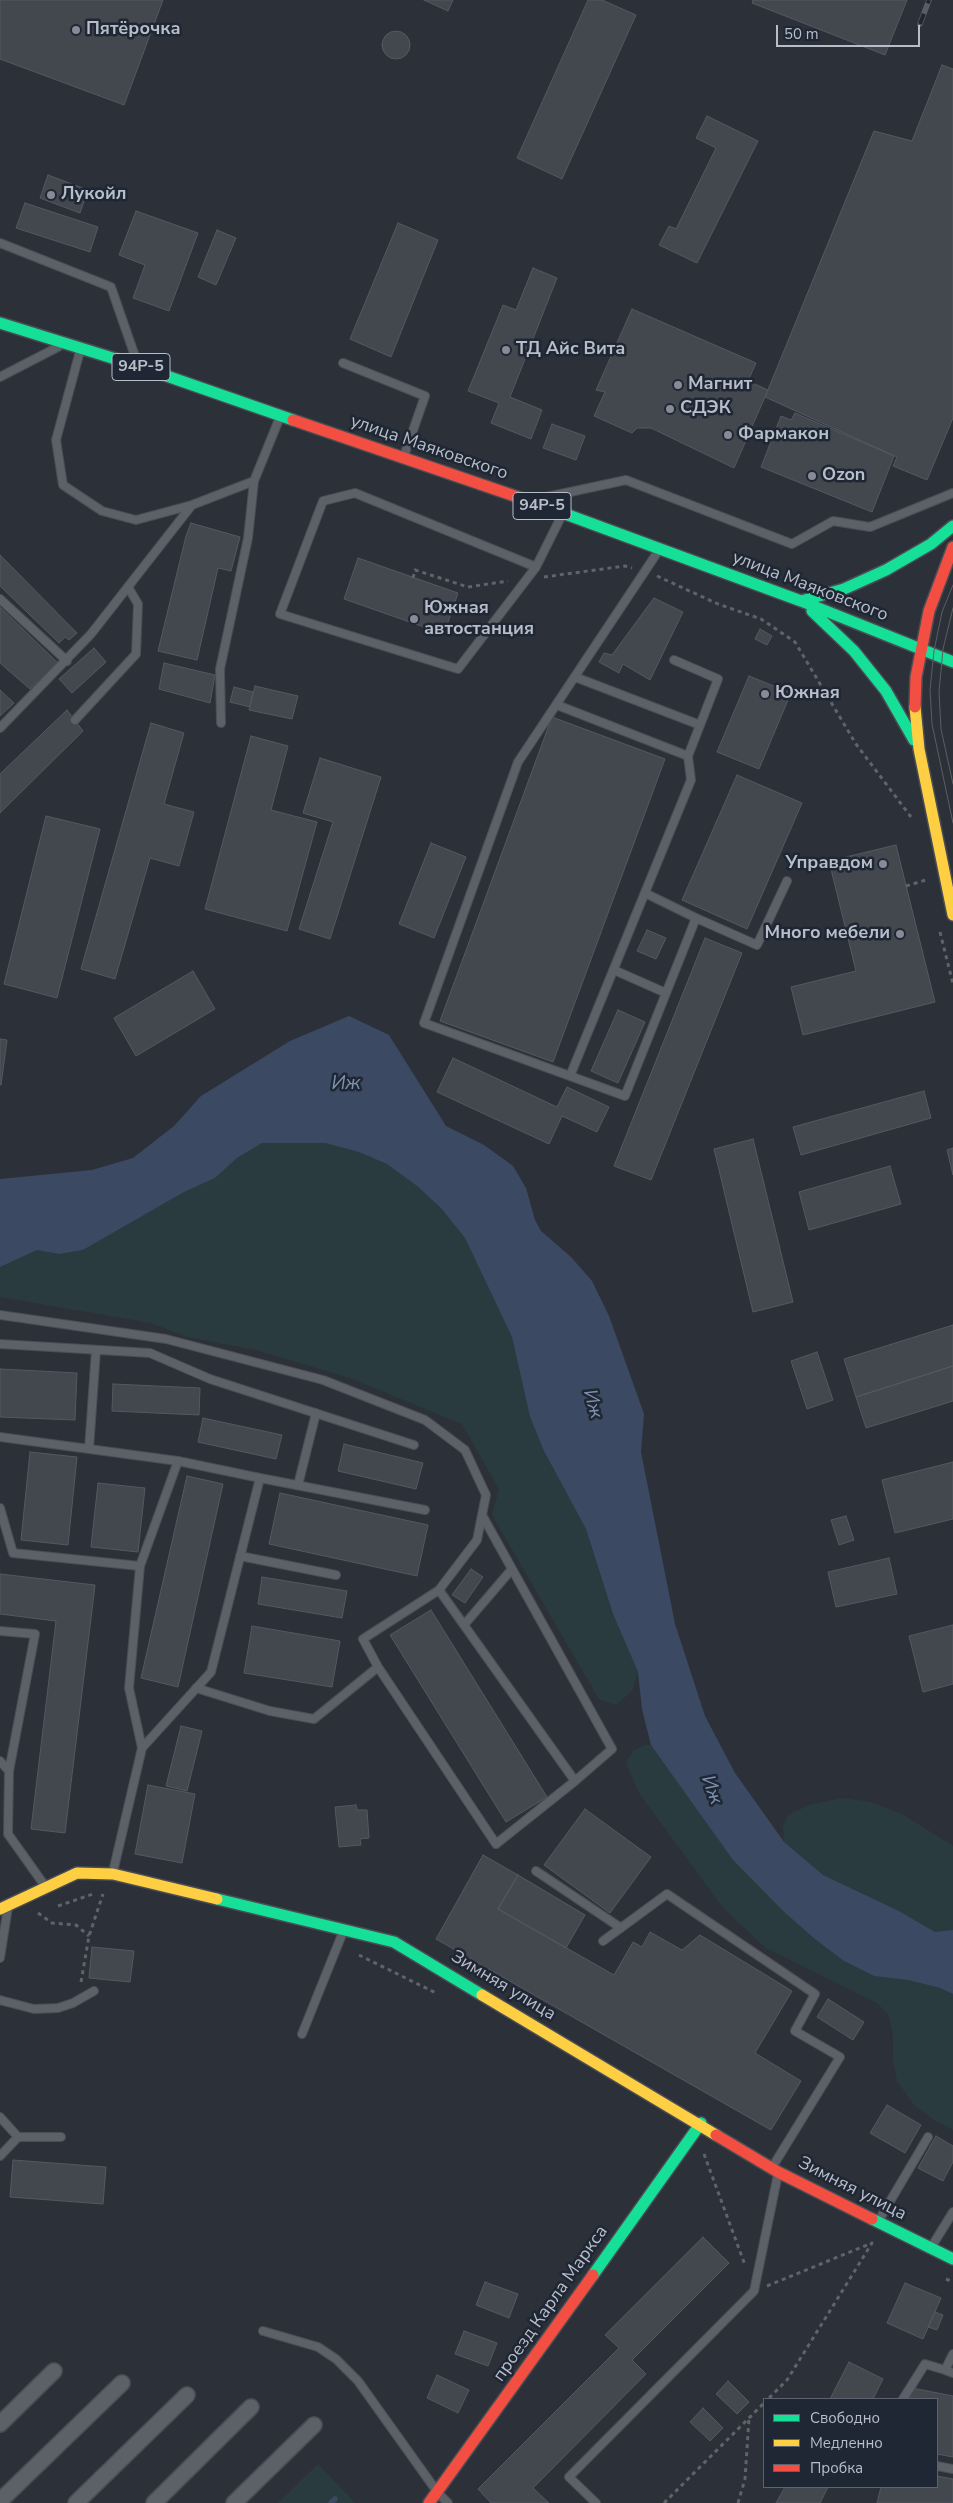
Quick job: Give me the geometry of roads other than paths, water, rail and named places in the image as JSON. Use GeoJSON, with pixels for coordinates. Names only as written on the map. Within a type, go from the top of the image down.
{"type":"FeatureCollection","features":[{"type":"Feature","properties":{"kind":"main road","name":"улица Маяковского"},"geometry":{"type":"LineString","coordinates":[[0,323],[138,366],[563,513],[801,601],[953,662]]}},
{"type":"Feature","properties":{"kind":"main road"},"geometry":{"type":"LineString","coordinates":[[801,601],[844,589],[886,570],[931,544],[953,526]]}},
{"type":"Feature","properties":{"kind":"main road"},"geometry":{"type":"LineString","coordinates":[[953,547],[929,611],[920,649],[915,705],[919,749],[953,915]]}},
{"type":"Feature","properties":{"kind":"main road"},"geometry":{"type":"LineString","coordinates":[[801,601],[860,658],[886,691],[919,749]]}},
{"type":"Feature","properties":{"kind":"main road","name":"Зимняя улица"},"geometry":{"type":"LineString","coordinates":[[4,1907],[45,1886],[77,1873],[113,1874],[394,1942],[701,2123],[775,2169],[953,2259]]}},
{"type":"Feature","properties":{"kind":"main road","name":"проезд Карла Маркса"},"geometry":{"type":"LineString","coordinates":[[428,2503],[438,2493],[701,2123]]}},
{"type":"Feature","properties":{"kind":"street"},"geometry":{"type":"LineString","coordinates":[[0,2424],[54,2371]]}},
{"type":"Feature","properties":{"kind":"street"},"geometry":{"type":"LineString","coordinates":[[0,2501],[122,2383]]}},
{"type":"Feature","properties":{"kind":"street"},"geometry":{"type":"LineString","coordinates":[[76,2503],[187,2395]]}},
{"type":"Feature","properties":{"kind":"street"},"geometry":{"type":"LineString","coordinates":[[154,2503],[251,2408]]}},
{"type":"Feature","properties":{"kind":"street"},"geometry":{"type":"LineString","coordinates":[[234,2503],[314,2425]]}},
{"type":"Feature","properties":{"kind":"lane"},"geometry":{"type":"LineString","coordinates":[[0,243],[111,287],[138,366]]}},
{"type":"Feature","properties":{"kind":"lane"},"geometry":{"type":"LineString","coordinates":[[0,377],[65,344]]}},
{"type":"Feature","properties":{"kind":"lane"},"geometry":{"type":"LineString","coordinates":[[81,349],[56,440],[63,485],[102,511],[136,520],[192,505],[254,481]]}},
{"type":"Feature","properties":{"kind":"lane"},"geometry":{"type":"LineString","coordinates":[[343,363],[425,396],[403,458]]}},
{"type":"Feature","properties":{"kind":"lane"},"geometry":{"type":"LineString","coordinates":[[221,723],[220,669],[248,538],[254,481],[281,415]]}},
{"type":"Feature","properties":{"kind":"lane"},"geometry":{"type":"LineString","coordinates":[[528,501],[626,480],[792,544],[833,521],[870,527],[953,493]]}},
{"type":"Feature","properties":{"kind":"lane"},"geometry":{"type":"LineString","coordinates":[[536,568],[355,493],[324,501],[280,614],[458,670],[536,568],[563,513]]}},
{"type":"Feature","properties":{"kind":"lane"},"geometry":{"type":"LineString","coordinates":[[0,728],[67,661],[192,505]]}},
{"type":"Feature","properties":{"kind":"lane"},"geometry":{"type":"LineString","coordinates":[[660,549],[518,762],[424,1023],[625,1096],[696,918]]}},
{"type":"Feature","properties":{"kind":"lane"},"geometry":{"type":"LineString","coordinates":[[75,720],[136,654],[138,604],[128,587]]}},
{"type":"Feature","properties":{"kind":"lane"},"geometry":{"type":"LineString","coordinates":[[0,599],[67,661]]}},
{"type":"Feature","properties":{"kind":"lane"},"geometry":{"type":"LineString","coordinates":[[570,1076],[692,780],[688,756],[718,679],[674,660]]}},
{"type":"Feature","properties":{"kind":"lane"},"geometry":{"type":"LineString","coordinates":[[576,677],[700,725]]}},
{"type":"Feature","properties":{"kind":"lane"},"geometry":{"type":"LineString","coordinates":[[557,705],[688,756]]}},
{"type":"Feature","properties":{"kind":"lane"},"geometry":{"type":"LineString","coordinates":[[645,893],[757,945],[787,881]]}},
{"type":"Feature","properties":{"kind":"lane"},"geometry":{"type":"LineString","coordinates":[[614,970],[666,993]]}},
{"type":"Feature","properties":{"kind":"lane"},"geometry":{"type":"LineString","coordinates":[[0,1314],[166,1339],[324,1380],[424,1420],[465,1450],[486,1495],[476,1540],[438,1590],[363,1639],[378,1667],[496,1844],[612,1749],[482,1515]]}},
{"type":"Feature","properties":{"kind":"lane"},"geometry":{"type":"LineString","coordinates":[[0,1344],[150,1353],[210,1379],[414,1445]]}},
{"type":"Feature","properties":{"kind":"lane"},"geometry":{"type":"LineString","coordinates":[[89,1449],[96,1350]]}},
{"type":"Feature","properties":{"kind":"lane"},"geometry":{"type":"LineString","coordinates":[[298,1485],[316,1413]]}},
{"type":"Feature","properties":{"kind":"lane"},"geometry":{"type":"LineString","coordinates":[[0,1437],[178,1461],[425,1510]]}},
{"type":"Feature","properties":{"kind":"lane"},"geometry":{"type":"LineString","coordinates":[[113,1874],[142,1748],[129,1688],[140,1566],[178,1461]]}},
{"type":"Feature","properties":{"kind":"lane"},"geometry":{"type":"LineString","coordinates":[[142,1748],[211,1672],[260,1478]]}},
{"type":"Feature","properties":{"kind":"lane"},"geometry":{"type":"LineString","coordinates":[[0,1508],[13,1553],[140,1566]]}},
{"type":"Feature","properties":{"kind":"lane"},"geometry":{"type":"LineString","coordinates":[[240,1556],[336,1575]]}},
{"type":"Feature","properties":{"kind":"lane"},"geometry":{"type":"LineString","coordinates":[[464,1625],[512,1569]]}},
{"type":"Feature","properties":{"kind":"lane"},"geometry":{"type":"LineString","coordinates":[[438,1590],[575,1781]]}},
{"type":"Feature","properties":{"kind":"lane"},"geometry":{"type":"LineString","coordinates":[[0,1631],[35,1634],[9,1771],[8,1834],[45,1886]]}},
{"type":"Feature","properties":{"kind":"lane"},"geometry":{"type":"LineString","coordinates":[[196,1688],[270,1711],[314,1719],[378,1667]]}},
{"type":"Feature","properties":{"kind":"lane"},"geometry":{"type":"LineString","coordinates":[[0,1761],[9,1771]]}},
{"type":"Feature","properties":{"kind":"lane"},"geometry":{"type":"LineString","coordinates":[[536,1871],[621,1928]]}},
{"type":"Feature","properties":{"kind":"lane"},"geometry":{"type":"LineString","coordinates":[[596,2503],[569,2477],[754,2291],[775,2169],[840,2057],[795,2031],[815,1994],[667,1894],[603,1941]]}},
{"type":"Feature","properties":{"kind":"lane"},"geometry":{"type":"LineString","coordinates":[[0,1958],[4,1907]]}},
{"type":"Feature","properties":{"kind":"lane"},"geometry":{"type":"LineString","coordinates":[[302,2034],[343,1930]]}},
{"type":"Feature","properties":{"kind":"lane"},"geometry":{"type":"LineString","coordinates":[[0,2000],[34,2009],[58,2008],[79,2000],[94,1991]]}},
{"type":"Feature","properties":{"kind":"lane"},"geometry":{"type":"LineString","coordinates":[[0,2118],[18,2137],[61,2137]]}},
{"type":"Feature","properties":{"kind":"lane"},"geometry":{"type":"LineString","coordinates":[[878,2222],[928,2136]]}},
{"type":"Feature","properties":{"kind":"lane"},"geometry":{"type":"LineString","coordinates":[[0,2156],[18,2137]]}},
{"type":"Feature","properties":{"kind":"lane"},"geometry":{"type":"LineString","coordinates":[[931,2248],[953,2212]]}},
{"type":"Feature","properties":{"kind":"lane"},"geometry":{"type":"LineString","coordinates":[[263,2330],[318,2347],[336,2359],[358,2381],[438,2493],[448,2503]]}},
{"type":"Feature","properties":{"kind":"lane"},"geometry":{"type":"LineString","coordinates":[[904,2398],[925,2364],[949,2371],[953,2354]]}},
{"type":"Feature","properties":{"kind":"lane"},"geometry":{"type":"LineString","coordinates":[[938,2466],[953,2469]]}},
{"type":"Feature","properties":{"kind":"water","name":"Иж"},"geometry":{"type":"Polygon","coordinates":[[[349,1016],[389,1035],[446,1126],[484,1145],[513,1166],[526,1188],[535,1220],[541,1231],[571,1257],[592,1281],[609,1316],[644,1414],[641,1452],[675,1624],[705,1716],[735,1773],[784,1842],[823,1875],[899,1911],[935,1932],[953,1930],[953,1994],[940,1988],[908,1980],[874,1976],[844,1961],[816,1940],[783,1911],[733,1860],[651,1745],[642,1709],[638,1672],[613,1614],[586,1529],[544,1451],[530,1417],[512,1337],[465,1238],[441,1208],[417,1186],[387,1164],[359,1152],[325,1143],[262,1143],[237,1158],[215,1178],[184,1192],[83,1250],[59,1254],[37,1250],[0,1267],[0,1179],[92,1170],[133,1158],[174,1126],[201,1096],[290,1041],[349,1016]]]}},
{"type":"Feature","properties":{"kind":"waterway"},"geometry":{"type":"LineString","coordinates":[[331,2503],[335,2499]]}},
{"type":"Feature","properties":{"kind":"tram line"},"geometry":{"type":"LineString","coordinates":[[953,585],[942,612],[934,651],[930,690],[932,724],[953,823]]}},
{"type":"Feature","properties":{"kind":"tram line"},"geometry":{"type":"LineString","coordinates":[[953,608],[943,649],[939,692],[941,729],[953,784]]}},
{"type":"Feature","properties":{"kind":"railway"},"geometry":{"type":"LineString","coordinates":[[920,24],[929,0]]}},
{"type":"Feature","properties":{"kind":"place","name":"Пятёрочка"},"geometry":{"type":"Point","coordinates":[76,30]}},
{"type":"Feature","properties":{"kind":"place","name":"Лукойл"},"geometry":{"type":"Point","coordinates":[51,195]}},
{"type":"Feature","properties":{"kind":"place","name":"ТД Айс Вита"},"geometry":{"type":"Point","coordinates":[506,350]}},
{"type":"Feature","properties":{"kind":"place","name":"Магнит"},"geometry":{"type":"Point","coordinates":[678,385]}},
{"type":"Feature","properties":{"kind":"place","name":"СДЭК"},"geometry":{"type":"Point","coordinates":[670,409]}},
{"type":"Feature","properties":{"kind":"place","name":"Фармакон"},"geometry":{"type":"Point","coordinates":[728,435]}},
{"type":"Feature","properties":{"kind":"place","name":"Ozon"},"geometry":{"type":"Point","coordinates":[812,476]}},
{"type":"Feature","properties":{"kind":"place","name":"Южная автостанция"},"geometry":{"type":"Point","coordinates":[414,619]}},
{"type":"Feature","properties":{"kind":"place","name":"Южная"},"geometry":{"type":"Point","coordinates":[765,694]}},
{"type":"Feature","properties":{"kind":"place","name":"Управдом"},"geometry":{"type":"Point","coordinates":[883,864]}},
{"type":"Feature","properties":{"kind":"place","name":"Много мебели"},"geometry":{"type":"Point","coordinates":[900,934]}}]}
